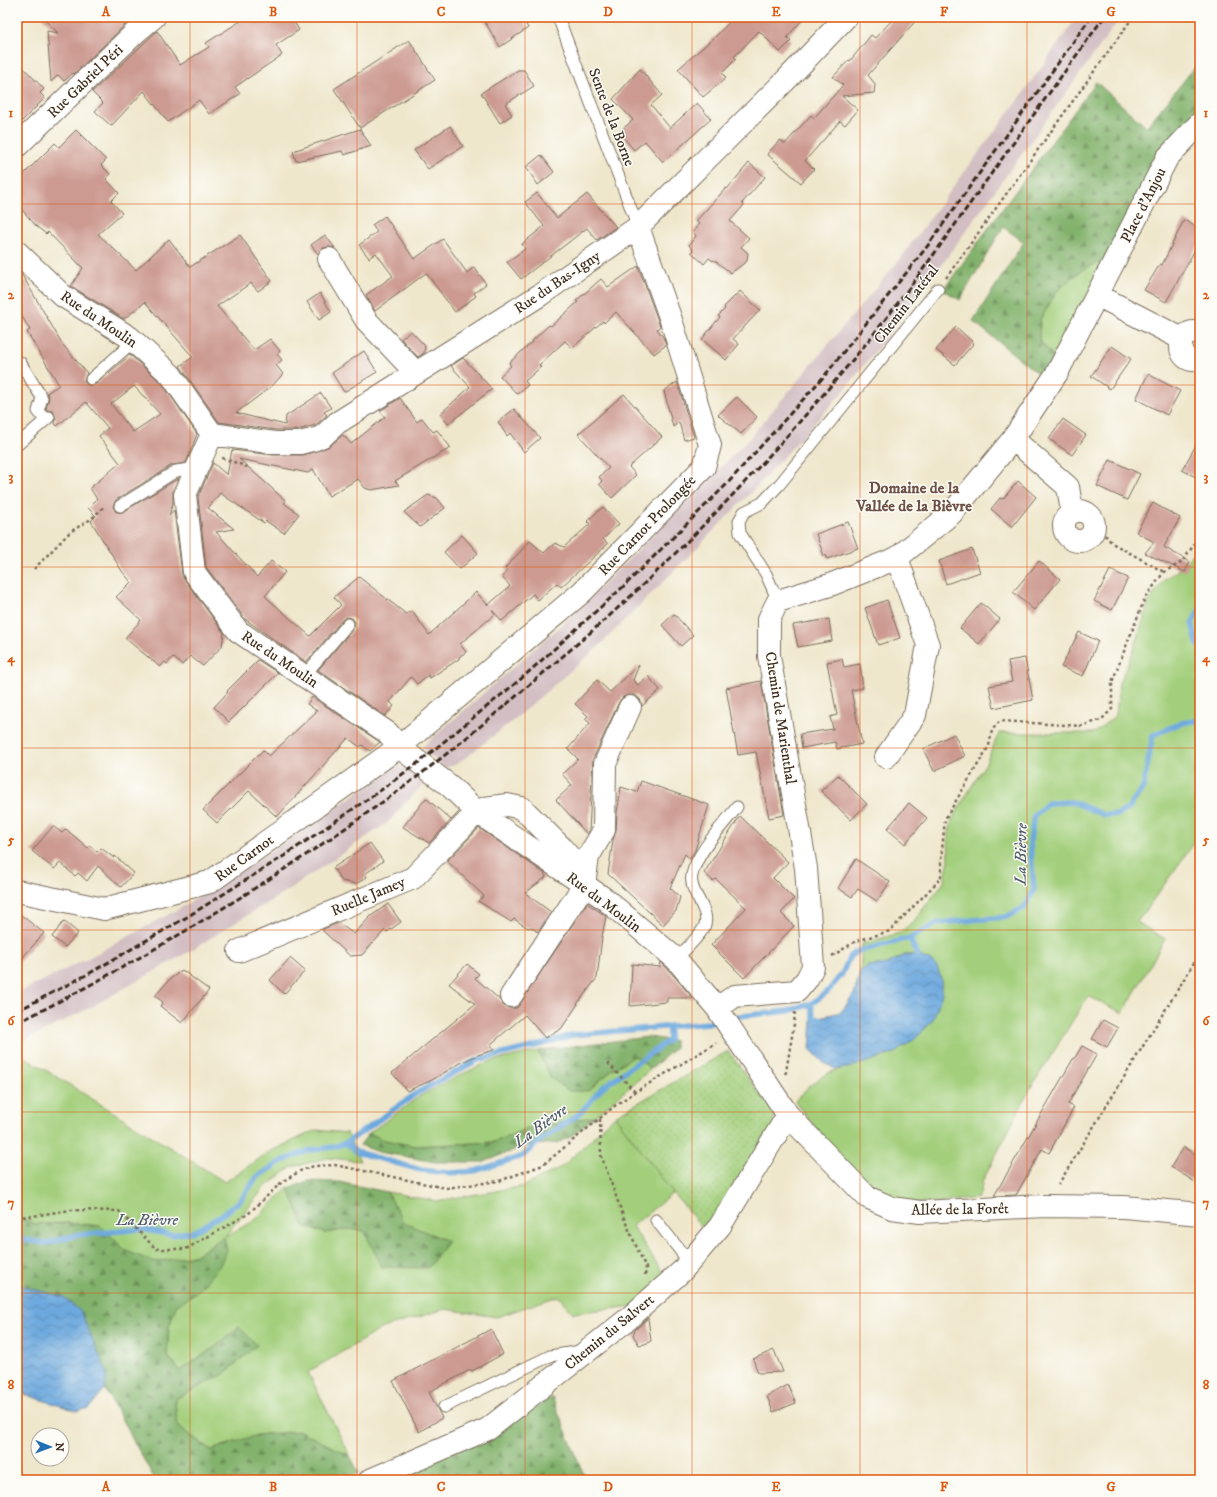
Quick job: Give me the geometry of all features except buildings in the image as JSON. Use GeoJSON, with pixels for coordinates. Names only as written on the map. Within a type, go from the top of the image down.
{"type":"FeatureCollection","features":[{"type":"Feature","properties":{"kind":"street","name":"Rue Gabriel Péri"},"geometry":{"type":"LineString","coordinates":[[17,146],[136,32],[154,17]]}},
{"type":"Feature","properties":{"kind":"street","name":"Rue du Bas-Igny"},"geometry":{"type":"LineString","coordinates":[[212,434],[275,443],[300,443],[316,439],[323,436],[337,423],[540,296],[638,227],[788,78],[846,17]]}},
{"type":"Feature","properties":{"kind":"street","name":"Place d'Anjou"},"geometry":{"type":"LineString","coordinates":[[1097,295],[1167,158],[1200,123]]}},
{"type":"Feature","properties":{"kind":"street","name":"Rue Carnot Prolongée"},"geometry":{"type":"LineString","coordinates":[[399,747],[582,592],[704,467],[710,445],[671,320],[638,227]]}},
{"type":"Feature","properties":{"kind":"street","name":"Rue du Moulin"},"geometry":{"type":"LineString","coordinates":[[17,252],[63,296],[134,341],[171,375],[212,434],[185,495],[194,572],[238,631],[388,733],[399,747],[450,786],[477,812],[585,880]]}},
{"type":"Feature","properties":{"kind":"street"},"geometry":{"type":"LineString","coordinates":[[328,260],[375,332],[416,373]]}},
{"type":"Feature","properties":{"kind":"street"},"geometry":{"type":"LineString","coordinates":[[778,601],[830,585],[897,558],[952,513],[1013,439],[1057,373],[1097,295],[1191,336],[1180,349],[1185,357],[1193,360],[1200,359]]}},
{"type":"Feature","properties":{"kind":"street"},"geometry":{"type":"LineString","coordinates":[[1013,439],[1068,487],[1072,512],[1077,510],[1087,513],[1094,521],[1093,532]]}},
{"type":"Feature","properties":{"kind":"street"},"geometry":{"type":"LineString","coordinates":[[886,757],[916,715],[928,645],[897,558]]}},
{"type":"Feature","properties":{"kind":"street","name":"Chemin de Marienthal"},"geometry":{"type":"LineString","coordinates":[[778,601],[770,619],[768,656],[806,868],[813,967]]}},
{"type":"Feature","properties":{"kind":"street"},"geometry":{"type":"LineString","coordinates":[[511,996],[585,880],[588,857],[604,830],[605,764],[630,707]]}},
{"type":"Feature","properties":{"kind":"street","name":"Rue Carnot"},"geometry":{"type":"LineString","coordinates":[[17,891],[104,909],[210,882],[399,747]]}},
{"type":"Feature","properties":{"kind":"street","name":"Rue du Moulin"},"geometry":{"type":"LineString","coordinates":[[477,812],[485,808],[507,805],[522,808],[560,846],[585,880],[605,899],[676,959],[717,1008]]}},
{"type":"Feature","properties":{"kind":"street","name":"Ruelle Jamey"},"geometry":{"type":"LineString","coordinates":[[239,951],[412,878],[477,812]]}},
{"type":"Feature","properties":{"kind":"street"},"geometry":{"type":"LineString","coordinates":[[717,1008],[735,996],[797,991],[807,979],[813,967]]}},
{"type":"Feature","properties":{"kind":"street","name":"Allée de la Forêt"},"geometry":{"type":"LineString","coordinates":[[717,1008],[788,1115],[868,1197],[892,1208],[920,1212],[1045,1206],[1124,1206],[1200,1214]]}},
{"type":"Feature","properties":{"kind":"street","name":"Chemin du Salvert"},"geometry":{"type":"LineString","coordinates":[[370,1480],[488,1429],[628,1319],[682,1270],[720,1226],[788,1115]]}},
{"type":"Feature","properties":{"kind":"lane","name":"Sente de la Borne"},"geometry":{"type":"LineString","coordinates":[[558,17],[638,227]]}},
{"type":"Feature","properties":{"kind":"lane","name":"Chemin Latéral"},"geometry":{"type":"LineString","coordinates":[[778,601],[766,574],[740,533],[740,521],[744,512],[762,503],[779,485],[938,289]]}},
{"type":"Feature","properties":{"kind":"lane"},"geometry":{"type":"LineString","coordinates":[[91,379],[134,341]]}},
{"type":"Feature","properties":{"kind":"lane"},"geometry":{"type":"LineString","coordinates":[[17,445],[47,418],[38,411],[42,398],[20,362]]}},
{"type":"Feature","properties":{"kind":"lane"},"geometry":{"type":"LineString","coordinates":[[120,506],[176,472],[197,468]]}},
{"type":"Feature","properties":{"kind":"lane"},"geometry":{"type":"LineString","coordinates":[[304,676],[348,624]]}},
{"type":"Feature","properties":{"kind":"lane"},"geometry":{"type":"LineString","coordinates":[[676,959],[704,929],[707,917],[696,894],[692,877],[697,860],[737,807]]}},
{"type":"Feature","properties":{"kind":"lane"},"geometry":{"type":"LineString","coordinates":[[656,1220],[689,1262]]}},
{"type":"Feature","properties":{"kind":"lane"},"geometry":{"type":"LineString","coordinates":[[444,1407],[550,1356],[588,1350]]}},
{"type":"Feature","properties":{"kind":"path","name":"Chemin Latéral"},"geometry":{"type":"LineString","coordinates":[[938,289],[1133,17]]}},
{"type":"Feature","properties":{"kind":"path"},"geometry":{"type":"LineString","coordinates":[[34,569],[70,532],[91,519],[107,504],[120,506]]}},
{"type":"Feature","properties":{"kind":"path"},"geometry":{"type":"LineString","coordinates":[[1093,532],[1106,536],[1112,543],[1164,572]]}},
{"type":"Feature","properties":{"kind":"path"},"geometry":{"type":"LineString","coordinates":[[813,967],[856,941],[890,931],[941,878],[940,860],[945,819],[989,746],[992,730],[1000,721],[1081,726],[1101,720],[1112,709],[1112,682],[1145,598],[1164,572],[1182,562],[1200,536]]}},
{"type":"Feature","properties":{"kind":"path"},"geometry":{"type":"LineString","coordinates":[[1045,1206],[1200,953]]}},
{"type":"Feature","properties":{"kind":"path"},"geometry":{"type":"LineString","coordinates":[[770,1088],[786,1072],[794,1024]]}},
{"type":"Feature","properties":{"kind":"path"},"geometry":{"type":"LineString","coordinates":[[17,1216],[26,1217],[70,1210],[119,1211],[156,1249],[186,1249],[248,1214],[283,1181],[302,1170],[314,1166],[335,1165],[446,1188],[498,1181],[544,1165],[635,1092],[733,1032]]}},
{"type":"Feature","properties":{"kind":"path"},"geometry":{"type":"LineString","coordinates":[[608,1063],[635,1092]]}},
{"type":"Feature","properties":{"kind":"path"},"geometry":{"type":"LineString","coordinates":[[600,1119],[601,1155],[625,1221],[646,1268],[645,1280]]}},
{"type":"Feature","properties":{"kind":"shaded area"},"geometry":{"type":"Polygon","coordinates":[[[1077,17],[1121,17],[924,289],[844,391],[761,482],[598,647],[510,723],[457,764],[444,768],[422,747],[574,614],[747,441],[896,264],[1021,96],[1077,17]]]}},
{"type":"Feature","properties":{"kind":"shaded area"},"geometry":{"type":"Polygon","coordinates":[[[398,765],[425,782],[387,823],[288,890],[185,954],[93,1006],[17,1045],[17,993],[85,960],[182,907],[280,846],[398,765]]]}},
{"type":"Feature","properties":{"kind":"green space"},"geometry":{"type":"Polygon","coordinates":[[[1200,61],[1200,113],[1106,260],[1082,270],[1057,291],[1040,320],[1039,340],[1054,357],[1042,377],[973,321],[1024,242],[1003,227],[960,300],[943,290],[1096,82],[1146,127],[1200,61]]]}},
{"type":"Feature","properties":{"kind":"green space"},"geometry":{"type":"Polygon","coordinates":[[[1106,260],[1054,357],[1039,340],[1040,320],[1057,291],[1082,269],[1106,260]]]}},
{"type":"Feature","properties":{"kind":"green space"},"geometry":{"type":"Polygon","coordinates":[[[1200,544],[1200,835],[1137,922],[1165,939],[1123,1013],[1088,996],[1029,1091],[983,1180],[979,1198],[933,1203],[902,1203],[881,1194],[861,1181],[821,1135],[795,1101],[818,1079],[832,1071],[848,1068],[917,1037],[933,1020],[917,955],[905,955],[887,964],[868,966],[860,972],[862,944],[899,933],[913,922],[944,882],[949,860],[948,837],[952,819],[986,763],[999,733],[1094,733],[1116,715],[1119,683],[1133,652],[1149,601],[1164,580],[1182,567],[1200,544]]]}},
{"type":"Feature","properties":{"kind":"green space"},"geometry":{"type":"Polygon","coordinates":[[[648,1037],[675,1041],[675,1048],[651,1069],[635,1056],[613,1069],[588,1091],[569,1091],[551,1078],[538,1051],[563,1047],[648,1037]]]}},
{"type":"Feature","properties":{"kind":"green space"},"geometry":{"type":"Polygon","coordinates":[[[538,1051],[551,1078],[588,1091],[613,1069],[635,1056],[651,1069],[594,1117],[531,1127],[494,1142],[415,1146],[384,1140],[369,1133],[420,1096],[460,1075],[491,1061],[538,1051]]]}},
{"type":"Feature","properties":{"kind":"green space"},"geometry":{"type":"Polygon","coordinates":[[[728,1051],[775,1114],[773,1126],[737,1189],[704,1230],[673,1193],[615,1116],[728,1051]]]}},
{"type":"Feature","properties":{"kind":"green space"},"geometry":{"type":"Polygon","coordinates":[[[17,1052],[225,1182],[269,1152],[316,1130],[347,1133],[360,1161],[328,1158],[292,1167],[265,1187],[225,1236],[254,1221],[288,1188],[296,1204],[325,1233],[348,1229],[364,1231],[404,1223],[387,1192],[436,1201],[525,1186],[563,1166],[615,1116],[673,1193],[632,1226],[665,1276],[634,1306],[573,1313],[558,1296],[497,1317],[445,1309],[383,1328],[308,1372],[350,1456],[299,1431],[257,1435],[211,1450],[177,1426],[175,1399],[224,1374],[239,1327],[215,1347],[180,1371],[167,1355],[169,1327],[176,1306],[199,1290],[224,1237],[194,1256],[154,1262],[126,1251],[101,1226],[67,1223],[35,1224],[17,1217],[17,1052]]]}},
{"type":"Feature","properties":{"kind":"green space"},"geometry":{"type":"Polygon","coordinates":[[[594,1117],[570,1137],[557,1143],[524,1146],[483,1162],[435,1162],[379,1152],[360,1145],[369,1133],[384,1140],[415,1146],[494,1142],[531,1127],[594,1117]]]}},
{"type":"Feature","properties":{"kind":"green space"},"geometry":{"type":"Polygon","coordinates":[[[308,1181],[339,1182],[387,1192],[404,1223],[448,1241],[428,1268],[382,1267],[364,1231],[348,1229],[325,1233],[304,1226],[288,1188],[308,1181]]]}},
{"type":"Feature","properties":{"kind":"green space"},"geometry":{"type":"Polygon","coordinates":[[[17,1217],[35,1224],[67,1223],[101,1226],[126,1251],[154,1262],[194,1256],[224,1237],[227,1250],[220,1265],[199,1290],[176,1306],[169,1327],[167,1355],[180,1371],[215,1347],[239,1327],[257,1345],[224,1374],[175,1399],[177,1426],[211,1450],[257,1435],[300,1431],[350,1456],[359,1473],[345,1480],[155,1480],[105,1389],[107,1373],[64,1297],[17,1285],[17,1217]]]}},
{"type":"Feature","properties":{"kind":"green space"},"geometry":{"type":"Polygon","coordinates":[[[552,1397],[586,1480],[387,1480],[496,1432],[552,1397]]]}},
{"type":"Feature","properties":{"kind":"water"},"geometry":{"type":"Polygon","coordinates":[[[905,955],[917,955],[931,961],[937,967],[941,978],[942,994],[933,1020],[917,1037],[895,1053],[848,1068],[836,1069],[824,1063],[810,1049],[812,1019],[841,1012],[854,994],[860,972],[868,966],[887,964],[905,955]]]}},
{"type":"Feature","properties":{"kind":"water"},"geometry":{"type":"Polygon","coordinates":[[[17,1285],[64,1297],[81,1312],[107,1373],[105,1389],[89,1408],[77,1411],[17,1392],[17,1346],[22,1341],[17,1331],[17,1285]]]}},
{"type":"Feature","properties":{"kind":"waterway","name":"La Bièvre"},"geometry":{"type":"LineString","coordinates":[[1200,609],[1192,623],[1197,643],[1200,647]]}},
{"type":"Feature","properties":{"kind":"waterway","name":"La Bièvre"},"geometry":{"type":"LineString","coordinates":[[811,1004],[828,991],[842,974],[850,956],[859,951],[910,938],[938,923],[1006,917],[1025,907],[1034,890],[1030,841],[1034,816],[1048,803],[1073,802],[1104,815],[1117,815],[1128,809],[1143,788],[1153,735],[1181,723],[1200,720]]}},
{"type":"Feature","properties":{"kind":"waterway","name":"La Bièvre"},"geometry":{"type":"LineString","coordinates":[[910,938],[919,962]]}},
{"type":"Feature","properties":{"kind":"waterway","name":"La Bièvre"},"geometry":{"type":"LineString","coordinates":[[730,1018],[788,1011],[811,1004],[814,1018],[821,1019]]}},
{"type":"Feature","properties":{"kind":"waterway","name":"La Bièvre"},"geometry":{"type":"LineString","coordinates":[[17,1236],[24,1240],[48,1243],[77,1235],[141,1229],[172,1235],[195,1231],[223,1214],[240,1201],[257,1177],[280,1162],[307,1151],[333,1147],[346,1143],[417,1093],[477,1060],[532,1047],[572,1035],[720,1021]]}},
{"type":"Feature","properties":{"kind":"waterway","name":"La Bièvre"},"geometry":{"type":"LineString","coordinates":[[346,1143],[356,1152],[421,1170],[450,1173],[475,1171],[523,1156],[537,1143],[579,1114],[603,1087],[669,1040],[669,1026]]}},
{"type":"Feature","properties":{"kind":"railway"},"geometry":{"type":"LineString","coordinates":[[17,1011],[90,973],[187,917],[284,856],[381,790],[419,762],[522,678],[624,586],[725,486],[826,374],[926,248],[1091,17]]}},
{"type":"Feature","properties":{"kind":"railway"},"geometry":{"type":"LineString","coordinates":[[17,1023],[159,947],[251,891],[340,832],[402,788],[453,748],[520,693],[619,607],[748,479],[855,357],[920,274],[1104,17]]}},
{"type":"Feature","properties":{"kind":"district","name":"Domaine de la Vallée de la Bièvre"},"geometry":{"type":"Point","coordinates":[914,496]}}]}
